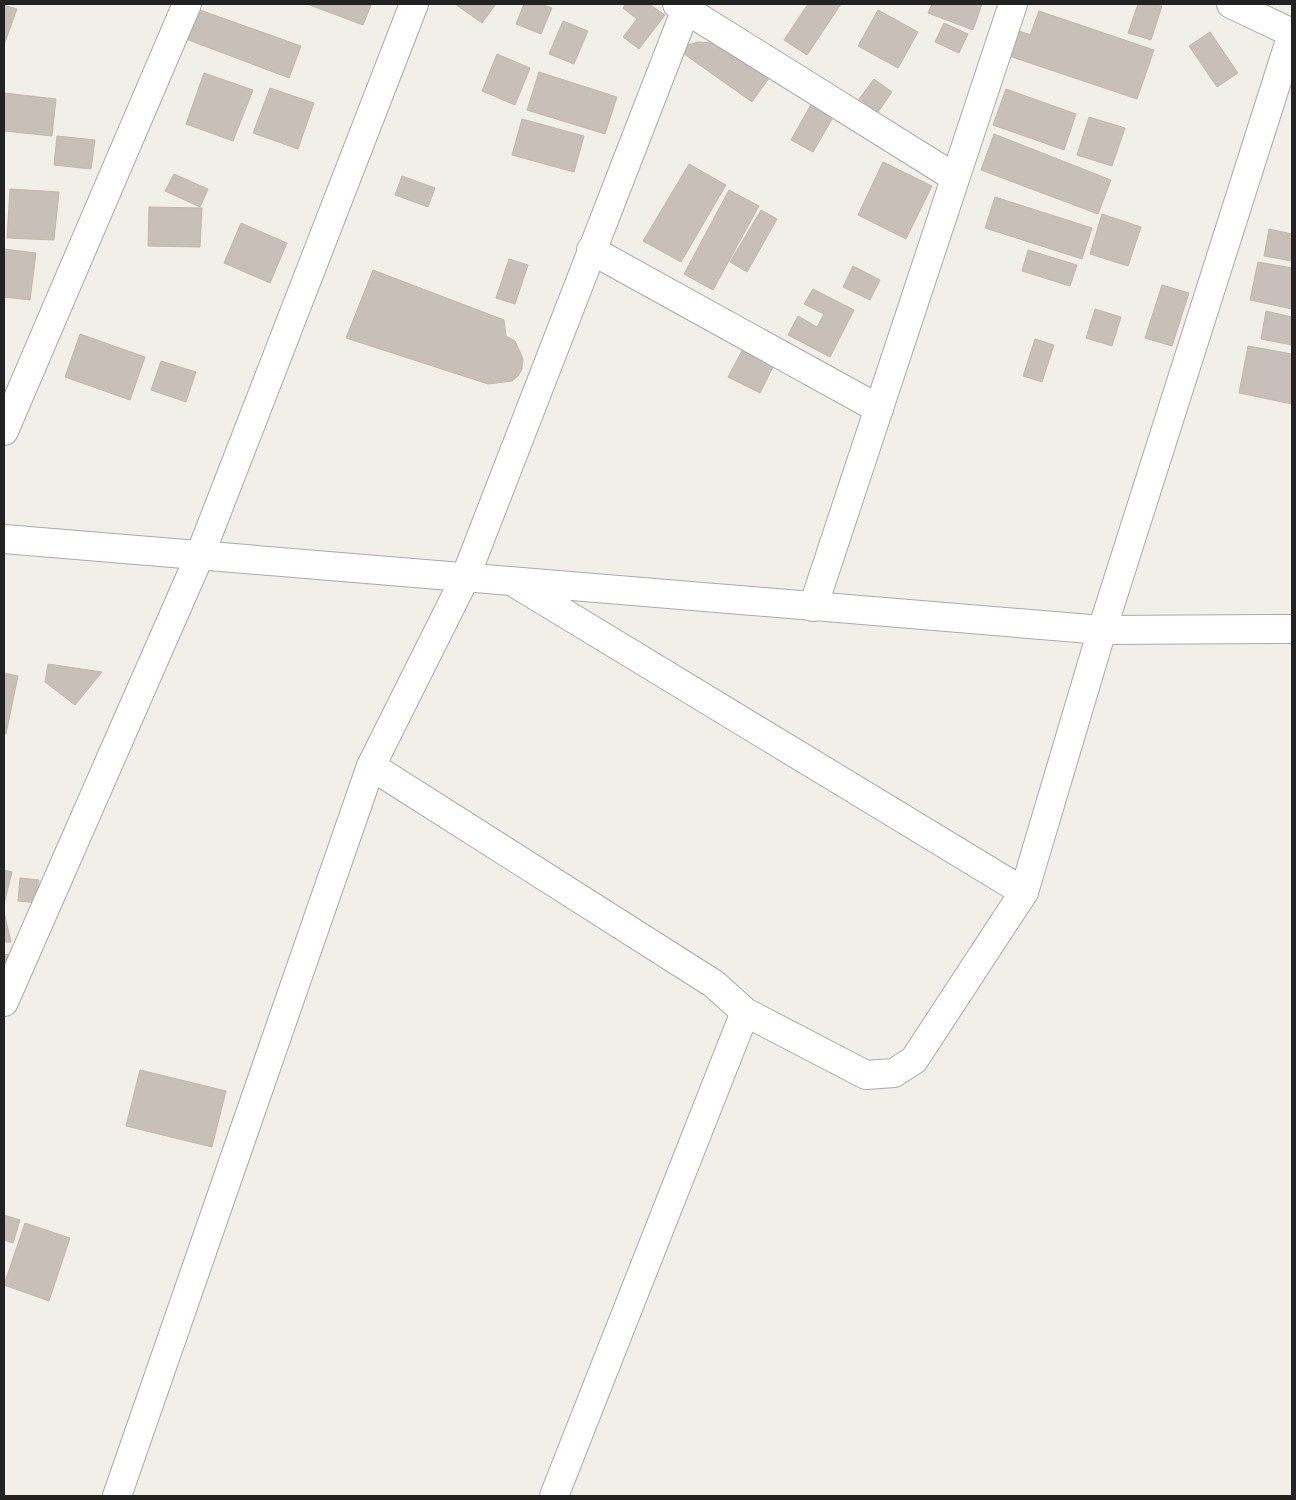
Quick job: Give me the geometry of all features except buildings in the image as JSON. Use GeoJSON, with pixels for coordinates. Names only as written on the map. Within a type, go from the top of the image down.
{"type":"FeatureCollection","features":[{"type":"Feature","properties":{"kind":"street"},"geometry":{"type":"LineString","coordinates":[[4,431],[187,4]]}},
{"type":"Feature","properties":{"kind":"street"},"geometry":{"type":"LineString","coordinates":[[4,1002],[200,555],[414,4]]}},
{"type":"Feature","properties":{"kind":"street"},"geometry":{"type":"LineString","coordinates":[[813,607],[954,177],[1013,4]]}},
{"type":"Feature","properties":{"kind":"street"},"geometry":{"type":"LineString","coordinates":[[371,766],[714,984],[745,1012],[866,1075],[894,1073],[914,1060],[1024,892],[1102,630],[1292,33],[1231,4]]}},
{"type":"Feature","properties":{"kind":"street"},"geometry":{"type":"LineString","coordinates":[[117,1496],[371,766],[465,578],[591,250],[681,6],[954,177]]}},
{"type":"Feature","properties":{"kind":"street"},"geometry":{"type":"LineString","coordinates":[[591,250],[879,409]]}},
{"type":"Feature","properties":{"kind":"street"},"geometry":{"type":"LineString","coordinates":[[4,539],[1102,630],[1292,629]]}},
{"type":"Feature","properties":{"kind":"street"},"geometry":{"type":"LineString","coordinates":[[512,582],[1024,892]]}},
{"type":"Feature","properties":{"kind":"street"},"geometry":{"type":"LineString","coordinates":[[554,1496],[745,1012]]}}]}
